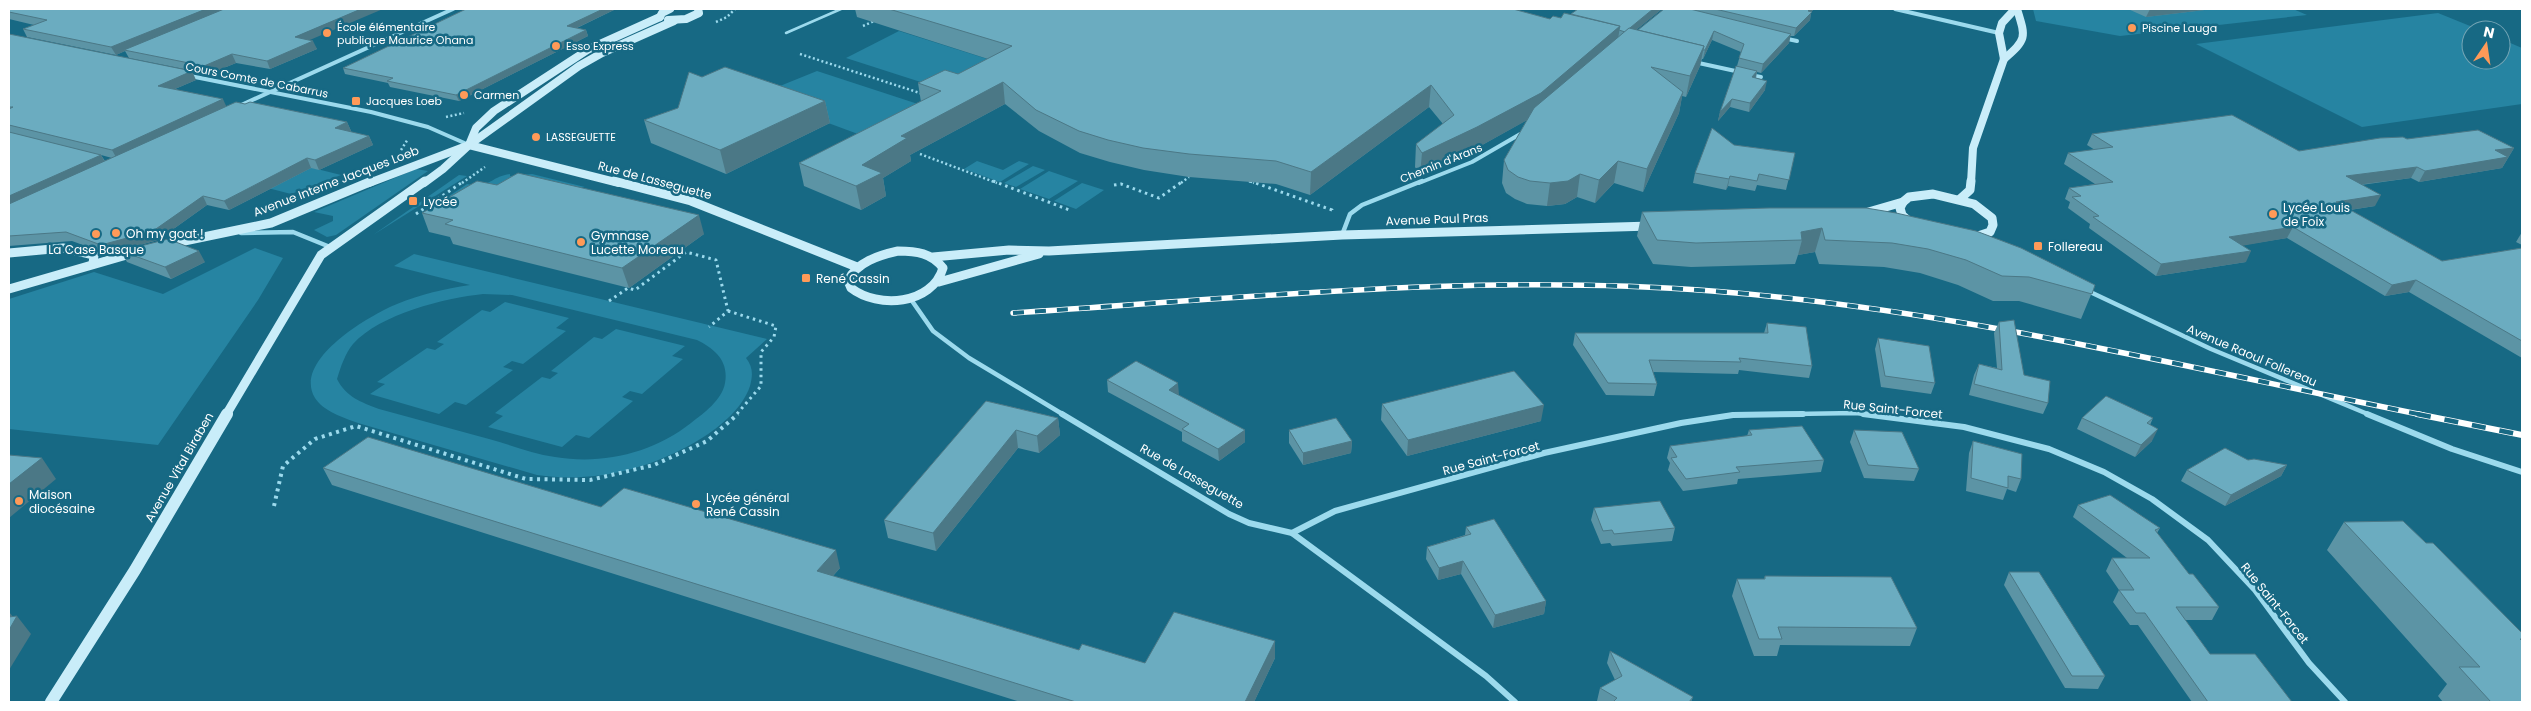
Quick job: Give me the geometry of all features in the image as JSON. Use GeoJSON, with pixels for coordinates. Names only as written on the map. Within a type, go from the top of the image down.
{"type":"FeatureCollection","features":[{"type":"Feature","properties":{"kind":"street"},"geometry":{"type":"LineString","coordinates":[[232,109],[453,9]]}},
{"type":"Feature","properties":{"kind":"street"},"geometry":{"type":"LineString","coordinates":[[468,145],[476,128],[494,111],[589,49],[660,16],[669,9]]}},
{"type":"Feature","properties":{"kind":"street","name":"Avenue Interne Jacques Loeb"},"geometry":{"type":"LineString","coordinates":[[9,289],[153,248],[271,222],[414,164],[468,145],[579,66],[602,53],[674,21],[696,16],[700,11],[698,9]]}},
{"type":"Feature","properties":{"kind":"street"},"geometry":{"type":"LineString","coordinates":[[1895,9],[1999,33]]}},
{"type":"Feature","properties":{"kind":"street"},"geometry":{"type":"LineString","coordinates":[[1960,199],[1970,190],[1973,148],[2004,58],[1999,33],[2002,23],[2016,9],[2025,35],[2022,43],[2004,58]]}},
{"type":"Feature","properties":{"kind":"street"},"geometry":{"type":"LineString","coordinates":[[660,16],[674,21]]}},
{"type":"Feature","properties":{"kind":"street"},"geometry":{"type":"LineString","coordinates":[[1779,37],[1797,42]]}},
{"type":"Feature","properties":{"kind":"street"},"geometry":{"type":"LineString","coordinates":[[1687,60],[1761,77]]}},
{"type":"Feature","properties":{"kind":"street","name":"Cours Comte de Cabarrus"},"geometry":{"type":"LineString","coordinates":[[181,74],[371,112],[428,127],[468,145]]}},
{"type":"Feature","properties":{"kind":"street","name":"Chemin d'Arans"},"geometry":{"type":"LineString","coordinates":[[1342,235],[1350,214],[1362,205],[1472,162],[1516,138],[1527,129]]}},
{"type":"Feature","properties":{"kind":"street","name":"Avenue Vital Biraben"},"geometry":{"type":"LineString","coordinates":[[51,702],[135,570],[321,254],[443,169],[468,145]]}},
{"type":"Feature","properties":{"kind":"street","name":"Rue de Lasseguette"},"geometry":{"type":"LineString","coordinates":[[468,145],[691,201],[857,266]]}},
{"type":"Feature","properties":{"kind":"street"},"geometry":{"type":"LineString","coordinates":[[1863,220],[1910,197],[1932,194],[1960,199],[1985,211],[1992,218],[1993,226],[1985,238],[1961,238]]}},
{"type":"Feature","properties":{"kind":"street"},"geometry":{"type":"LineString","coordinates":[[1896,224],[1921,229],[1902,215],[1900,208],[1903,202]]}},
{"type":"Feature","properties":{"kind":"street","name":"Avenue Paul Pras"},"geometry":{"type":"LineString","coordinates":[[857,266],[875,256],[898,251],[923,253],[933,257],[1009,250],[1049,251],[1342,235],[1663,225]]}},
{"type":"Feature","properties":{"kind":"street"},"geometry":{"type":"LineString","coordinates":[[226,233],[293,232],[330,247]]}},
{"type":"Feature","properties":{"kind":"street"},"geometry":{"type":"LineString","coordinates":[[9,253],[63,248],[94,255],[93,264]]}},
{"type":"Feature","properties":{"kind":"street","name":"Avenue Paul Pras"},"geometry":{"type":"LineString","coordinates":[[910,298],[927,291],[939,282],[1049,251]]}},
{"type":"Feature","properties":{"kind":"street"},"geometry":{"type":"LineString","coordinates":[[933,257],[943,268],[939,282]]}},
{"type":"Feature","properties":{"kind":"street"},"geometry":{"type":"LineString","coordinates":[[857,266],[850,275],[849,284],[854,291],[863,297],[893,301],[910,298]]}},
{"type":"Feature","properties":{"kind":"street","name":"Avenue Raoul Follereau"},"geometry":{"type":"LineString","coordinates":[[2082,288],[2155,324],[2323,396],[2446,447],[2522,472]]}},
{"type":"Feature","properties":{"kind":"street","name":"Rue de Lasseguette"},"geometry":{"type":"LineString","coordinates":[[910,298],[938,336],[976,363],[1229,514],[1249,523],[1292,533],[1486,676],[1515,702]]}},
{"type":"Feature","properties":{"kind":"street","name":"Rue Saint-Forcet"},"geometry":{"type":"LineString","coordinates":[[1292,533],[1335,511],[1544,453],[1698,420],[1733,415],[1856,413],[1964,427],[2049,449],[2104,472],[2152,499],[2208,540],[2255,590],[2309,663],[2345,702]]}},
{"type":"Feature","properties":{"kind":"lane"},"geometry":{"type":"LineString","coordinates":[[786,33],[841,9]]}},
{"type":"Feature","properties":{"kind":"path"},"geometry":{"type":"LineString","coordinates":[[863,26],[878,19]]}},
{"type":"Feature","properties":{"kind":"path"},"geometry":{"type":"LineString","coordinates":[[800,54],[926,95]]}},
{"type":"Feature","properties":{"kind":"path"},"geometry":{"type":"LineString","coordinates":[[920,154],[1072,211]]}},
{"type":"Feature","properties":{"kind":"path"},"geometry":{"type":"LineString","coordinates":[[1114,185],[1121,184],[1159,198],[1189,177]]}},
{"type":"Feature","properties":{"kind":"path"},"geometry":{"type":"LineString","coordinates":[[1249,181],[1332,210]]}},
{"type":"Feature","properties":{"kind":"path"},"geometry":{"type":"LineString","coordinates":[[609,301],[628,288],[635,290],[691,248]]}},
{"type":"Feature","properties":{"kind":"path"},"geometry":{"type":"LineString","coordinates":[[686,252],[716,260],[728,311]]}},
{"type":"Feature","properties":{"kind":"path"},"geometry":{"type":"LineString","coordinates":[[709,327],[728,311]]}},
{"type":"Feature","properties":{"kind":"path"},"geometry":{"type":"LineString","coordinates":[[274,506],[283,466],[315,439],[356,426],[526,479],[590,480],[654,465],[707,441],[740,412],[761,386],[761,352],[774,336],[776,326],[728,311]]}},
{"type":"Feature","properties":{"kind":"shaded area","name":"Piscine Lauga"},"geometry":{"type":"Polygon","coordinates":[[[2033,9],[2293,9],[2307,15],[2120,36],[2036,21],[2033,9]]]}},
{"type":"Feature","properties":{"kind":"shaded area"},"geometry":{"type":"Polygon","coordinates":[[[2438,13],[2461,22],[2461,70],[2511,70],[2511,43],[2522,48],[2522,104],[2362,127],[2196,44],[2438,13]]]}},
{"type":"Feature","properties":{"kind":"shaded area"},"geometry":{"type":"Polygon","coordinates":[[[899,31],[1025,71],[961,95],[846,58],[899,31]]]}},
{"type":"Feature","properties":{"kind":"shaded area"},"geometry":{"type":"Polygon","coordinates":[[[817,71],[921,105],[885,144],[755,96],[817,71]]]}},
{"type":"Feature","properties":{"kind":"shaded area"},"geometry":{"type":"Polygon","coordinates":[[[393,158],[396,161],[286,205],[282,203],[393,158]]]}},
{"type":"Feature","properties":{"kind":"shaded area"},"geometry":{"type":"Polygon","coordinates":[[[977,161],[1003,170],[1019,161],[1029,164],[1000,182],[964,169],[977,161]]]}},
{"type":"Feature","properties":{"kind":"shaded area"},"geometry":{"type":"Polygon","coordinates":[[[305,166],[341,175],[291,194],[264,187],[305,166]]]}},
{"type":"Feature","properties":{"kind":"shaded area"},"geometry":{"type":"Polygon","coordinates":[[[1033,166],[1045,170],[1016,187],[1004,183],[1033,166]]]}},
{"type":"Feature","properties":{"kind":"shaded area"},"geometry":{"type":"Polygon","coordinates":[[[416,169],[428,171],[336,235],[327,237],[314,230],[333,221],[333,216],[314,212],[416,169]]]}},
{"type":"Feature","properties":{"kind":"shaded area"},"geometry":{"type":"Polygon","coordinates":[[[1049,171],[1078,181],[1049,199],[1020,189],[1049,171]]]}},
{"type":"Feature","properties":{"kind":"shaded area"},"geometry":{"type":"Polygon","coordinates":[[[510,174],[510,176],[532,174],[585,187],[452,202],[443,200],[467,184],[482,185],[503,175],[510,174]]]}},
{"type":"Feature","properties":{"kind":"shaded area"},"geometry":{"type":"Polygon","coordinates":[[[459,175],[467,176],[373,235],[459,175]]]}},
{"type":"Feature","properties":{"kind":"shaded area"},"geometry":{"type":"Polygon","coordinates":[[[1082,183],[1104,190],[1076,209],[1054,201],[1082,183]]]}},
{"type":"Feature","properties":{"kind":"shaded area"},"geometry":{"type":"Polygon","coordinates":[[[255,248],[283,258],[258,300],[158,445],[9,429],[9,299],[94,272],[163,294],[255,248]]]}},
{"type":"Feature","properties":{"kind":"shaded area"},"geometry":{"type":"Polygon","coordinates":[[[414,254],[767,339],[746,358],[752,371],[752,378],[742,401],[731,415],[699,440],[662,459],[616,473],[582,477],[537,475],[358,423],[328,410],[315,398],[311,384],[314,369],[324,354],[353,329],[406,300],[433,292],[470,285],[394,266],[414,254]],[[483,294],[450,299],[414,309],[379,324],[353,344],[345,356],[337,379],[349,395],[379,409],[538,454],[573,459],[609,458],[644,449],[660,442],[676,433],[712,406],[723,389],[726,375],[723,362],[710,347],[697,340],[512,295],[483,294]]]}},
{"type":"Feature","properties":{"kind":"shaded area"},"geometry":{"type":"Polygon","coordinates":[[[505,302],[569,318],[556,328],[566,331],[523,364],[512,361],[503,367],[513,370],[466,405],[455,402],[439,414],[370,394],[385,384],[377,382],[427,348],[435,350],[444,344],[437,342],[482,310],[490,312],[505,302]]]}},
{"type":"Feature","properties":{"kind":"shaded area"},"geometry":{"type":"Polygon","coordinates":[[[616,329],[685,346],[672,356],[683,359],[642,394],[630,391],[622,397],[633,401],[589,438],[576,435],[562,447],[488,427],[503,416],[495,413],[542,377],[550,379],[558,373],[551,371],[594,337],[602,339],[616,329]]]}},
{"type":"Feature","properties":{"kind":"building"},"geometry":{"type":"Polygon","coordinates":[[[9,9],[206,9],[111,47],[23,29],[47,20],[9,12],[9,9]]]}},
{"type":"Feature","properties":{"kind":"building"},"geometry":{"type":"Polygon","coordinates":[[[224,9],[361,9],[295,37],[313,41],[267,61],[232,54],[204,66],[124,50],[224,9]]]}},
{"type":"Feature","properties":{"kind":"building"},"geometry":{"type":"Polygon","coordinates":[[[466,9],[603,9],[567,26],[586,30],[456,95],[387,81],[393,78],[343,68],[466,9]]]}},
{"type":"Feature","properties":{"kind":"building"},"geometry":{"type":"Polygon","coordinates":[[[889,9],[1513,9],[1550,19],[1553,16],[1561,18],[1564,13],[1620,26],[1541,93],[1477,127],[1422,153],[1416,144],[1454,115],[1431,85],[1311,172],[1276,161],[1189,154],[1143,148],[1108,140],[1079,131],[1036,110],[1003,82],[901,136],[907,138],[862,165],[882,173],[856,186],[799,163],[941,91],[918,83],[945,70],[958,74],[1012,46],[889,9]]]}},
{"type":"Feature","properties":{"kind":"building"},"geometry":{"type":"Polygon","coordinates":[[[1578,9],[1653,9],[1625,32],[1619,30],[1620,26],[1571,14],[1578,9]]]}},
{"type":"Feature","properties":{"kind":"building"},"geometry":{"type":"Polygon","coordinates":[[[1664,9],[1690,9],[1791,34],[1763,64],[1739,58],[1744,44],[1714,31],[1705,50],[1703,50],[1704,46],[1638,30],[1664,9]]]}},
{"type":"Feature","properties":{"kind":"building"},"geometry":{"type":"Polygon","coordinates":[[[1715,9],[1810,9],[1808,11],[1812,12],[1796,28],[1715,9]]]}},
{"type":"Feature","properties":{"kind":"building"},"geometry":{"type":"Polygon","coordinates":[[[1629,28],[1704,46],[1690,76],[1651,67],[1683,92],[1647,169],[1618,161],[1599,180],[1580,174],[1568,181],[1550,183],[1530,181],[1518,177],[1508,170],[1504,160],[1534,108],[1629,28]]]}},
{"type":"Feature","properties":{"kind":"building"},"geometry":{"type":"Polygon","coordinates":[[[9,34],[192,71],[158,86],[223,99],[112,150],[9,125],[9,109],[13,107],[9,107],[9,34]]]}},
{"type":"Feature","properties":{"kind":"building"},"geometry":{"type":"Polygon","coordinates":[[[1736,66],[1757,71],[1752,77],[1767,81],[1750,103],[1732,99],[1720,112],[1736,66]]]}},
{"type":"Feature","properties":{"kind":"building"},"geometry":{"type":"Polygon","coordinates":[[[725,67],[825,101],[720,150],[644,120],[678,108],[689,72],[702,77],[725,67]]]}},
{"type":"Feature","properties":{"kind":"building"},"geometry":{"type":"Polygon","coordinates":[[[236,102],[245,104],[250,102],[347,122],[335,128],[369,136],[315,160],[307,158],[224,201],[203,196],[153,231],[101,245],[66,232],[9,236],[9,204],[236,102]]]}},
{"type":"Feature","properties":{"kind":"building"},"geometry":{"type":"Polygon","coordinates":[[[2232,115],[2299,151],[2380,138],[2403,137],[2407,139],[2478,130],[2514,148],[2495,150],[2508,157],[2425,171],[2417,167],[2346,176],[2381,195],[2336,202],[2442,261],[2522,248],[2522,341],[2416,280],[2392,285],[2293,227],[2229,237],[2251,251],[2161,264],[2093,217],[2099,216],[2072,197],[2081,196],[2069,188],[2113,182],[2068,153],[2113,147],[2092,134],[2232,115]]]}},
{"type":"Feature","properties":{"kind":"building"},"geometry":{"type":"Polygon","coordinates":[[[1712,128],[1734,145],[1795,153],[1789,180],[1759,174],[1757,181],[1730,176],[1729,179],[1695,173],[1712,128]]]}},
{"type":"Feature","properties":{"kind":"building"},"geometry":{"type":"Polygon","coordinates":[[[9,132],[101,155],[9,196],[9,132]]]}},
{"type":"Feature","properties":{"kind":"building","name":"Gymnase Lucette Moreau"},"geometry":{"type":"Polygon","coordinates":[[[518,173],[699,215],[622,268],[445,224],[453,220],[422,213],[477,181],[497,185],[518,173]]]}},
{"type":"Feature","properties":{"kind":"building"},"geometry":{"type":"Polygon","coordinates":[[[1769,208],[1866,208],[1976,231],[2021,248],[2095,285],[2092,294],[2029,277],[2002,276],[1966,260],[1928,249],[1892,243],[1825,240],[1822,228],[1801,232],[1802,240],[1696,243],[1657,240],[1642,212],[1769,208]]]}},
{"type":"Feature","properties":{"kind":"building"},"geometry":{"type":"Polygon","coordinates":[[[168,239],[199,251],[165,267],[121,251],[168,239]]]}},
{"type":"Feature","properties":{"kind":"building"},"geometry":{"type":"Polygon","coordinates":[[[2014,320],[2024,375],[2050,381],[2048,403],[1974,384],[1979,364],[2002,370],[1999,322],[2014,320]]]}},
{"type":"Feature","properties":{"kind":"building"},"geometry":{"type":"Polygon","coordinates":[[[1767,323],[1806,327],[1812,366],[1739,358],[1741,362],[1649,360],[1657,384],[1608,383],[1575,333],[1768,333],[1767,323]]]}},
{"type":"Feature","properties":{"kind":"building"},"geometry":{"type":"Polygon","coordinates":[[[1878,338],[1929,346],[1935,383],[1885,376],[1878,338]]]}},
{"type":"Feature","properties":{"kind":"building"},"geometry":{"type":"Polygon","coordinates":[[[1136,361],[1178,383],[1169,390],[1245,430],[1218,449],[1182,429],[1189,424],[1107,380],[1136,361]]]}},
{"type":"Feature","properties":{"kind":"building"},"geometry":{"type":"Polygon","coordinates":[[[1514,371],[1544,405],[1408,440],[1382,404],[1514,371]]]}},
{"type":"Feature","properties":{"kind":"building"},"geometry":{"type":"Polygon","coordinates":[[[2106,396],[2153,418],[2147,423],[2158,429],[2141,445],[2082,418],[2106,396]]]}},
{"type":"Feature","properties":{"kind":"building"},"geometry":{"type":"Polygon","coordinates":[[[986,401],[1058,418],[1037,436],[1016,430],[933,533],[884,520],[986,401]]]}},
{"type":"Feature","properties":{"kind":"building"},"geometry":{"type":"Polygon","coordinates":[[[1336,418],[1352,441],[1303,453],[1289,430],[1336,418]]]}},
{"type":"Feature","properties":{"kind":"building"},"geometry":{"type":"Polygon","coordinates":[[[1802,426],[1824,460],[1736,467],[1740,472],[1686,479],[1671,458],[1677,457],[1670,446],[1752,435],[1749,430],[1802,426]]]}},
{"type":"Feature","properties":{"kind":"building"},"geometry":{"type":"Polygon","coordinates":[[[1854,430],[1902,432],[1919,469],[1868,465],[1854,430]]]}},
{"type":"Feature","properties":{"kind":"building"},"geometry":{"type":"Polygon","coordinates":[[[368,437],[601,507],[624,488],[836,550],[817,571],[1079,650],[1082,644],[1145,663],[1174,612],[1275,641],[1245,702],[1076,702],[323,468],[368,437]]]}},
{"type":"Feature","properties":{"kind":"building"},"geometry":{"type":"Polygon","coordinates":[[[1973,441],[2022,454],[2021,479],[2008,476],[2008,488],[1971,478],[1973,441]]]}},
{"type":"Feature","properties":{"kind":"building"},"geometry":{"type":"Polygon","coordinates":[[[2225,448],[2248,460],[2254,459],[2287,465],[2231,495],[2187,470],[2225,448]]]}},
{"type":"Feature","properties":{"kind":"building"},"geometry":{"type":"Polygon","coordinates":[[[9,455],[42,458],[9,484],[9,455]]]}},
{"type":"Feature","properties":{"kind":"building"},"geometry":{"type":"Polygon","coordinates":[[[2110,495],[2160,528],[2155,530],[2189,574],[2193,574],[2219,607],[2176,607],[2210,654],[2255,654],[2292,702],[2208,702],[2145,613],[2136,613],[2119,590],[2134,590],[2112,558],[2150,558],[2078,505],[2110,495]]]}},
{"type":"Feature","properties":{"kind":"building"},"geometry":{"type":"Polygon","coordinates":[[[1660,501],[1675,528],[1614,534],[1612,530],[1603,531],[1594,508],[1660,501]]]}},
{"type":"Feature","properties":{"kind":"building"},"geometry":{"type":"Polygon","coordinates":[[[1494,519],[1546,601],[1495,615],[1463,561],[1439,568],[1427,547],[1471,534],[1466,527],[1494,519]]]}},
{"type":"Feature","properties":{"kind":"building"},"geometry":{"type":"Polygon","coordinates":[[[2403,521],[2426,543],[2433,543],[2522,633],[2522,639],[2520,639],[2522,641],[2522,702],[2491,702],[2459,667],[2480,667],[2344,522],[2403,521]]]}},
{"type":"Feature","properties":{"kind":"building"},"geometry":{"type":"Polygon","coordinates":[[[2009,572],[2039,572],[2105,676],[2072,676],[2009,572]]]}},
{"type":"Feature","properties":{"kind":"building"},"geometry":{"type":"Polygon","coordinates":[[[1765,576],[1891,577],[1917,628],[1778,627],[1782,639],[1759,639],[1737,579],[1765,579],[1765,576]]]}},
{"type":"Feature","properties":{"kind":"building"},"geometry":{"type":"Polygon","coordinates":[[[17,616],[9,630],[9,617],[17,616]]]}},
{"type":"Feature","properties":{"kind":"building"},"geometry":{"type":"Polygon","coordinates":[[[1610,651],[1693,697],[1689,702],[1613,702],[1617,698],[1600,688],[1622,676],[1610,651]]]}},
{"type":"Feature","properties":{"kind":"railway"},"geometry":{"type":"LineString","coordinates":[[1013,313],[1275,295],[1450,286],[1625,286],[1712,291],[1891,311],[1980,326],[2069,342],[2423,415]]}},
{"type":"Feature","properties":{"kind":"railway"},"geometry":{"type":"LineString","coordinates":[[2417,414],[2522,435]]}},
{"type":"Feature","properties":{"kind":"place","name":"Piscine Lauga"},"geometry":{"type":"Point","coordinates":[2132,28]}},
{"type":"Feature","properties":{"kind":"place","name":"École élémentaire publique Maurice Ohana"},"geometry":{"type":"Point","coordinates":[327,33]}},
{"type":"Feature","properties":{"kind":"place","name":"Esso Express"},"geometry":{"type":"Point","coordinates":[556,46]}},
{"type":"Feature","properties":{"kind":"place","name":"Carmen"},"geometry":{"type":"Point","coordinates":[464,95]}},
{"type":"Feature","properties":{"kind":"place","name":"Jacques Loeb"},"geometry":{"type":"Point","coordinates":[356,101]}},
{"type":"Feature","properties":{"kind":"place","name":"LASSEGUETTE"},"geometry":{"type":"Point","coordinates":[536,137]}},
{"type":"Feature","properties":{"kind":"place","name":"Lycée"},"geometry":{"type":"Point","coordinates":[413,201]}},
{"type":"Feature","properties":{"kind":"place","name":"Lycée Louis de Foix"},"geometry":{"type":"Point","coordinates":[2273,214]}},
{"type":"Feature","properties":{"kind":"place","name":"Oh my goat !"},"geometry":{"type":"Point","coordinates":[116,233]}},
{"type":"Feature","properties":{"kind":"place","name":"La Case Basque"},"geometry":{"type":"Point","coordinates":[96,234]}},
{"type":"Feature","properties":{"kind":"place","name":"Gymnase Lucette Moreau"},"geometry":{"type":"Point","coordinates":[581,242]}},
{"type":"Feature","properties":{"kind":"place","name":"Follereau"},"geometry":{"type":"Point","coordinates":[2038,246]}},
{"type":"Feature","properties":{"kind":"place","name":"René Cassin"},"geometry":{"type":"Point","coordinates":[806,278]}},
{"type":"Feature","properties":{"kind":"place","name":"Maison diocésaine"},"geometry":{"type":"Point","coordinates":[19,501]}},
{"type":"Feature","properties":{"kind":"place","name":"Lycée général René Cassin"},"geometry":{"type":"Point","coordinates":[696,504]}}]}
